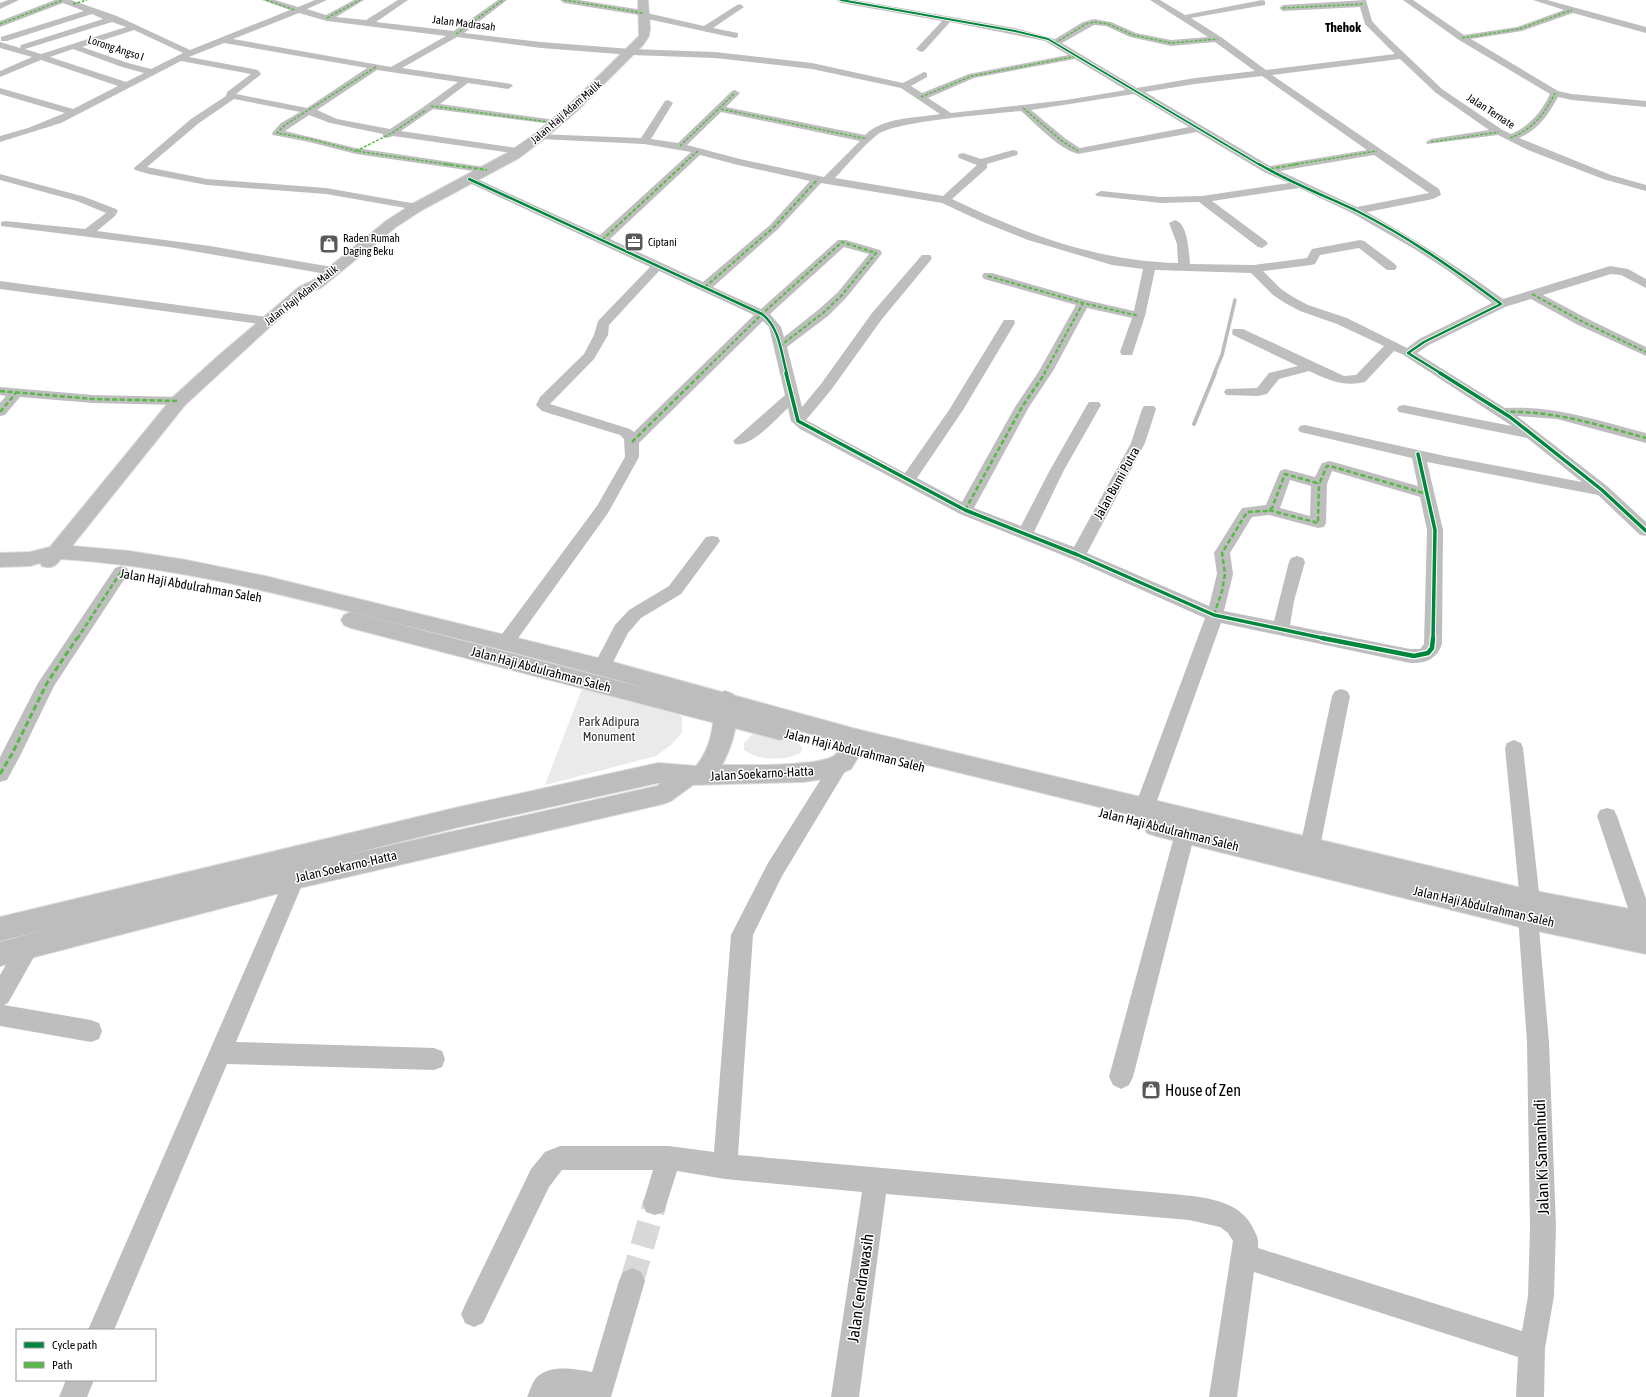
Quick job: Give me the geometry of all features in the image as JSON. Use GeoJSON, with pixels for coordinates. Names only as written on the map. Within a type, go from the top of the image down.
{"type":"FeatureCollection","features":[{"type":"Feature","properties":{"kind":"main road","name":"Jalan Haji Adam Malik"},"geometry":{"type":"LineString","coordinates":[[53,559],[180,401],[267,321],[304,290],[317,284],[332,270],[385,228],[417,207],[487,170],[519,151],[540,136],[556,123],[631,52],[644,36],[643,0]]}},
{"type":"Feature","properties":{"kind":"main road"},"geometry":{"type":"LineString","coordinates":[[0,560],[53,559],[120,490],[192,401],[231,361],[314,292],[317,284]]}},
{"type":"Feature","properties":{"kind":"main road","name":"Jalan Haji Abdulrahman Saleh"},"geometry":{"type":"LineString","coordinates":[[53,559],[121,572],[239,591],[725,709]]}},
{"type":"Feature","properties":{"kind":"main road","name":"Jalan Haji Abdulrahman Saleh"},"geometry":{"type":"LineString","coordinates":[[53,559],[136,560],[265,583],[602,667],[849,751],[1185,833],[1529,909],[1645,930]]}},
{"type":"Feature","properties":{"kind":"main road"},"geometry":{"type":"LineString","coordinates":[[695,776],[711,765],[720,746],[724,734],[725,709]]}},
{"type":"Feature","properties":{"kind":"main road","name":"Jalan Haji Abdulrahman Saleh"},"geometry":{"type":"LineString","coordinates":[[849,751],[1144,809],[1310,847],[1529,909]]}},
{"type":"Feature","properties":{"kind":"main road","name":"Jalan Soekarno-Hatta"},"geometry":{"type":"LineString","coordinates":[[0,954],[29,946],[77,922],[451,819],[658,772],[695,776],[803,772],[849,751]]}},
{"type":"Feature","properties":{"kind":"main road","name":"Jalan Soekarno-Hatta"},"geometry":{"type":"LineString","coordinates":[[0,929],[77,922],[295,878],[663,794],[695,776]]}},
{"type":"Feature","properties":{"kind":"street"},"geometry":{"type":"LineString","coordinates":[[0,6],[15,0]]}},
{"type":"Feature","properties":{"kind":"street"},"geometry":{"type":"LineString","coordinates":[[0,24],[63,0],[114,18],[190,53]]}},
{"type":"Feature","properties":{"kind":"street"},"geometry":{"type":"LineString","coordinates":[[73,4],[87,0]]}},
{"type":"Feature","properties":{"kind":"street","name":"Jalan Madrasah"},"geometry":{"type":"LineString","coordinates":[[266,0],[295,10],[328,18],[541,45],[631,52],[715,55],[764,60],[812,66],[904,86]]}},
{"type":"Feature","properties":{"kind":"street"},"geometry":{"type":"LineString","coordinates":[[3,136],[32,130],[72,112],[190,53],[323,0]]}},
{"type":"Feature","properties":{"kind":"street"},"geometry":{"type":"LineString","coordinates":[[328,18],[360,0]]}},
{"type":"Feature","properties":{"kind":"street"},"geometry":{"type":"LineString","coordinates":[[368,23],[404,0]]}},
{"type":"Feature","properties":{"kind":"street"},"geometry":{"type":"LineString","coordinates":[[392,70],[456,34],[481,14],[503,0]]}},
{"type":"Feature","properties":{"kind":"street"},"geometry":{"type":"LineString","coordinates":[[564,0],[643,14],[735,35]]}},
{"type":"Feature","properties":{"kind":"street"},"geometry":{"type":"LineString","coordinates":[[841,0],[1040,36],[1055,43],[1133,91],[1268,170],[1356,211],[1420,246],[1452,267],[1501,304]]}},
{"type":"Feature","properties":{"kind":"street"},"geometry":{"type":"LineString","coordinates":[[1154,0],[1186,17],[1218,39],[1435,191],[1436,194],[1356,211]]}},
{"type":"Feature","properties":{"kind":"street"},"geometry":{"type":"LineString","coordinates":[[1407,0],[1462,38],[1555,93],[1572,97],[1646,104]]}},
{"type":"Feature","properties":{"kind":"street"},"geometry":{"type":"LineString","coordinates":[[1537,0],[1646,30]]}},
{"type":"Feature","properties":{"kind":"street"},"geometry":{"type":"LineString","coordinates":[[1283,8],[1362,2]]}},
{"type":"Feature","properties":{"kind":"street","name":"Jalan Ternate"},"geometry":{"type":"LineString","coordinates":[[1362,2],[1368,22],[1439,91],[1499,132],[1510,138],[1607,177],[1646,188]]}},
{"type":"Feature","properties":{"kind":"street"},"geometry":{"type":"LineString","coordinates":[[1186,17],[1221,9],[1262,3]]}},
{"type":"Feature","properties":{"kind":"street"},"geometry":{"type":"LineString","coordinates":[[705,29],[740,7]]}},
{"type":"Feature","properties":{"kind":"street"},"geometry":{"type":"LineString","coordinates":[[1462,38],[1519,29],[1572,10]]}},
{"type":"Feature","properties":{"kind":"street"},"geometry":{"type":"LineString","coordinates":[[2,42],[93,11]]}},
{"type":"Feature","properties":{"kind":"street"},"geometry":{"type":"LineString","coordinates":[[24,47],[114,18]]}},
{"type":"Feature","properties":{"kind":"street"},"geometry":{"type":"LineString","coordinates":[[921,49],[948,19]]}},
{"type":"Feature","properties":{"kind":"street"},"geometry":{"type":"LineString","coordinates":[[1055,43],[1069,36],[1086,24],[1094,22],[1108,24],[1132,35],[1171,43],[1218,39]]}},
{"type":"Feature","properties":{"kind":"street"},"geometry":{"type":"LineString","coordinates":[[0,74],[40,57],[135,27]]}},
{"type":"Feature","properties":{"kind":"street"},"geometry":{"type":"LineString","coordinates":[[223,40],[392,70],[508,86]]}},
{"type":"Feature","properties":{"kind":"street"},"geometry":{"type":"LineString","coordinates":[[2,42],[40,57],[125,85]]}},
{"type":"Feature","properties":{"kind":"street","name":"Lorong Angso I"},"geometry":{"type":"LineString","coordinates":[[72,46],[125,65],[152,72]]}},
{"type":"Feature","properties":{"kind":"street"},"geometry":{"type":"LineString","coordinates":[[921,97],[972,76],[1077,56]]}},
{"type":"Feature","properties":{"kind":"street"},"geometry":{"type":"LineString","coordinates":[[705,287],[774,227],[874,132],[886,126],[949,116],[1103,97],[1133,91],[1264,72],[1404,56]]}},
{"type":"Feature","properties":{"kind":"street"},"geometry":{"type":"LineString","coordinates":[[180,58],[255,72],[254,76],[230,94],[232,96]]}},
{"type":"Feature","properties":{"kind":"street"},"geometry":{"type":"LineString","coordinates":[[376,67],[285,125],[277,133],[310,139],[356,151],[487,170]]}},
{"type":"Feature","properties":{"kind":"street"},"geometry":{"type":"LineString","coordinates":[[924,75],[904,86],[949,116]]}},
{"type":"Feature","properties":{"kind":"street"},"geometry":{"type":"LineString","coordinates":[[356,151],[392,133],[465,81]]}},
{"type":"Feature","properties":{"kind":"street"},"geometry":{"type":"LineString","coordinates":[[0,91],[72,112]]}},
{"type":"Feature","properties":{"kind":"street"},"geometry":{"type":"LineString","coordinates":[[680,146],[736,93]]}},
{"type":"Feature","properties":{"kind":"street"},"geometry":{"type":"LineString","coordinates":[[1510,138],[1526,132],[1532,127],[1547,109],[1555,93]]}},
{"type":"Feature","properties":{"kind":"street"},"geometry":{"type":"LineString","coordinates":[[417,207],[326,191],[207,182],[139,168],[194,120],[232,96],[309,111],[334,120],[392,133],[519,151]]}},
{"type":"Feature","properties":{"kind":"street"},"geometry":{"type":"LineString","coordinates":[[644,141],[668,103]]}},
{"type":"Feature","properties":{"kind":"street"},"geometry":{"type":"LineString","coordinates":[[431,106],[556,123]]}},
{"type":"Feature","properties":{"kind":"street"},"geometry":{"type":"LineString","coordinates":[[721,108],[867,139]]}},
{"type":"Feature","properties":{"kind":"street"},"geometry":{"type":"LineString","coordinates":[[1023,108],[1062,141],[1078,151],[1198,129]]}},
{"type":"Feature","properties":{"kind":"street"},"geometry":{"type":"LineString","coordinates":[[1432,142],[1499,132]]}},
{"type":"Feature","properties":{"kind":"street"},"geometry":{"type":"LineString","coordinates":[[540,136],[644,141],[680,146],[738,162],[822,180],[945,200],[987,220],[1032,238],[1105,259],[1150,266],[1254,269],[1311,260],[1316,252],[1360,244],[1366,246],[1391,267]]}},
{"type":"Feature","properties":{"kind":"street"},"geometry":{"type":"LineString","coordinates":[[602,240],[698,151]]}},
{"type":"Feature","properties":{"kind":"street"},"geometry":{"type":"LineString","coordinates":[[1268,170],[1377,151]]}},
{"type":"Feature","properties":{"kind":"street"},"geometry":{"type":"LineString","coordinates":[[964,156],[981,162],[1013,153]]}},
{"type":"Feature","properties":{"kind":"street"},"geometry":{"type":"LineString","coordinates":[[945,200],[981,169],[983,166],[981,162]]}},
{"type":"Feature","properties":{"kind":"street"},"geometry":{"type":"LineString","coordinates":[[0,177],[81,199],[112,211],[111,214],[88,232]]}},
{"type":"Feature","properties":{"kind":"street"},"geometry":{"type":"LineString","coordinates":[[469,179],[762,314],[770,320],[775,327],[798,421],[966,510],[1078,556],[1214,615],[1410,656],[1419,657],[1431,651],[1434,530],[1418,454]]}},
{"type":"Feature","properties":{"kind":"street"},"geometry":{"type":"LineString","coordinates":[[1101,194],[1161,200],[1202,199],[1300,185]]}},
{"type":"Feature","properties":{"kind":"street"},"geometry":{"type":"LineString","coordinates":[[1202,199],[1262,244]]}},
{"type":"Feature","properties":{"kind":"street"},"geometry":{"type":"LineString","coordinates":[[1161,200],[1166,212]]}},
{"type":"Feature","properties":{"kind":"street"},"geometry":{"type":"LineString","coordinates":[[1175,223],[1183,244],[1184,267]]}},
{"type":"Feature","properties":{"kind":"street"},"geometry":{"type":"LineString","coordinates":[[5,224],[88,232],[231,252],[332,270]]}},
{"type":"Feature","properties":{"kind":"street"},"geometry":{"type":"LineString","coordinates":[[632,442],[762,314],[804,278],[842,242],[876,253],[842,295],[823,313],[780,346]]}},
{"type":"Feature","properties":{"kind":"street"},"geometry":{"type":"LineString","coordinates":[[798,421],[878,316],[926,258]]}},
{"type":"Feature","properties":{"kind":"street"},"geometry":{"type":"LineString","coordinates":[[505,643],[603,509],[632,457],[631,437],[625,432],[554,411],[543,405],[545,400],[589,356],[601,335],[603,324],[656,266]]}},
{"type":"Feature","properties":{"kind":"street"},"geometry":{"type":"LineString","coordinates":[[1127,352],[1139,316],[1150,266]]}},
{"type":"Feature","properties":{"kind":"street"},"geometry":{"type":"LineString","coordinates":[[1254,269],[1277,292],[1289,300],[1304,308],[1342,321],[1408,353],[1503,412],[1602,490],[1646,531]]}},
{"type":"Feature","properties":{"kind":"street"},"geometry":{"type":"LineString","coordinates":[[1408,353],[1424,342],[1501,304],[1532,294],[1616,270],[1624,272],[1646,284]]}},
{"type":"Feature","properties":{"kind":"street"},"geometry":{"type":"LineString","coordinates":[[988,276],[1139,316]]}},
{"type":"Feature","properties":{"kind":"street"},"geometry":{"type":"LineString","coordinates":[[0,284],[267,321]]}},
{"type":"Feature","properties":{"kind":"street"},"geometry":{"type":"LineString","coordinates":[[1532,294],[1583,322],[1646,352]]}},
{"type":"Feature","properties":{"kind":"street"},"geometry":{"type":"LineString","coordinates":[[966,510],[1083,302]]}},
{"type":"Feature","properties":{"kind":"street"},"geometry":{"type":"LineString","coordinates":[[908,480],[956,410],[1009,323]]}},
{"type":"Feature","properties":{"kind":"street"},"geometry":{"type":"LineString","coordinates":[[1238,332],[1308,367],[1344,380],[1360,379],[1392,346]]}},
{"type":"Feature","properties":{"kind":"street"},"geometry":{"type":"LineString","coordinates":[[1230,392],[1262,391],[1274,376],[1308,367]]}},
{"type":"Feature","properties":{"kind":"street"},"geometry":{"type":"LineString","coordinates":[[0,391],[94,399],[180,401]]}},
{"type":"Feature","properties":{"kind":"street"},"geometry":{"type":"LineString","coordinates":[[0,412],[16,393]]}},
{"type":"Feature","properties":{"kind":"street"},"geometry":{"type":"LineString","coordinates":[[740,441],[756,430],[792,396]]}},
{"type":"Feature","properties":{"kind":"street"},"geometry":{"type":"LineString","coordinates":[[1025,534],[1057,470],[1094,405]]}},
{"type":"Feature","properties":{"kind":"street","name":"Jalan Bumi Putra"},"geometry":{"type":"LineString","coordinates":[[1078,556],[1138,443],[1149,408]]}},
{"type":"Feature","properties":{"kind":"street"},"geometry":{"type":"LineString","coordinates":[[1404,409],[1534,435]]}},
{"type":"Feature","properties":{"kind":"street"},"geometry":{"type":"LineString","coordinates":[[1503,412],[1522,410],[1548,413],[1646,438]]}},
{"type":"Feature","properties":{"kind":"street"},"geometry":{"type":"LineString","coordinates":[[1305,429],[1418,454],[1602,490]]}},
{"type":"Feature","properties":{"kind":"street"},"geometry":{"type":"LineString","coordinates":[[1144,809],[1222,591],[1225,574],[1222,553],[1247,512],[1269,510],[1318,523],[1319,483],[1327,466],[1427,494]]}},
{"type":"Feature","properties":{"kind":"street"},"geometry":{"type":"LineString","coordinates":[[1269,510],[1285,474],[1319,483]]}},
{"type":"Feature","properties":{"kind":"street"},"geometry":{"type":"LineString","coordinates":[[602,667],[621,629],[635,614],[675,590],[712,541]]}},
{"type":"Feature","properties":{"kind":"street"},"geometry":{"type":"LineString","coordinates":[[1281,629],[1286,601],[1297,562]]}},
{"type":"Feature","properties":{"kind":"street"},"geometry":{"type":"LineString","coordinates":[[0,774],[47,683],[121,572]]}},
{"type":"Feature","properties":{"kind":"street"},"geometry":{"type":"LineString","coordinates":[[1310,847],[1341,696]]}},
{"type":"Feature","properties":{"kind":"street","name":"Jalan Ki Samanhudi"},"geometry":{"type":"LineString","coordinates":[[1514,748],[1529,909],[1538,1042],[1543,1227],[1541,1296],[1532,1348],[1530,1397]]}},
{"type":"Feature","properties":{"kind":"street"},"geometry":{"type":"LineString","coordinates":[[725,1167],[742,935],[749,918],[784,855],[849,751]]}},
{"type":"Feature","properties":{"kind":"street"},"geometry":{"type":"LineString","coordinates":[[1607,816],[1645,930]]}},
{"type":"Feature","properties":{"kind":"street"},"geometry":{"type":"LineString","coordinates":[[1121,1077],[1185,833]]}},
{"type":"Feature","properties":{"kind":"street"},"geometry":{"type":"LineString","coordinates":[[101,1329],[295,878]]}},
{"type":"Feature","properties":{"kind":"street"},"geometry":{"type":"LineString","coordinates":[[0,996],[29,946]]}},
{"type":"Feature","properties":{"kind":"street"},"geometry":{"type":"LineString","coordinates":[[0,1015],[92,1031]]}},
{"type":"Feature","properties":{"kind":"street"},"geometry":{"type":"LineString","coordinates":[[220,1053],[434,1059]]}},
{"type":"Feature","properties":{"kind":"street"},"geometry":{"type":"LineString","coordinates":[[474,1314],[540,1178],[554,1161],[560,1158],[669,1158],[725,1167],[1013,1191],[1124,1204],[1182,1207],[1221,1214],[1240,1226],[1246,1240],[1223,1397]]}},
{"type":"Feature","properties":{"kind":"street"},"geometry":{"type":"LineString","coordinates":[[655,1203],[669,1158]]}},
{"type":"Feature","properties":{"kind":"street","name":"Jalan Cendrawasih"},"geometry":{"type":"LineString","coordinates":[[844,1397],[876,1180]]}},
{"type":"Feature","properties":{"kind":"street"},"geometry":{"type":"LineString","coordinates":[[1244,1256],[1532,1348]]}},
{"type":"Feature","properties":{"kind":"street"},"geometry":{"type":"LineString","coordinates":[[541,1397],[546,1387],[551,1384],[571,1382],[601,1386],[632,1281]]}},
{"type":"Feature","properties":{"kind":"street"},"geometry":{"type":"LineString","coordinates":[[73,1397],[80,1381]]}},
{"type":"Feature","properties":{"kind":"green space","name":"Park Adipura Monument"},"geometry":{"type":"Polygon","coordinates":[[[585,681],[673,708],[682,717],[682,732],[672,744],[656,756],[545,785],[585,681]]]}},
{"type":"Feature","properties":{"kind":"green space"},"geometry":{"type":"Polygon","coordinates":[[[755,732],[781,735],[792,739],[802,747],[801,753],[794,756],[772,759],[750,754],[744,750],[744,743],[755,732]]]}},
{"type":"Feature","properties":{"kind":"waterway"},"geometry":{"type":"LineString","coordinates":[[1214,374],[1222,355],[1235,300]]}},
{"type":"Feature","properties":{"kind":"waterway"},"geometry":{"type":"LineString","coordinates":[[1194,424],[1215,373]]}},
{"type":"Feature","properties":{"kind":"tunnel"},"geometry":{"type":"LineString","coordinates":[[632,1281],[655,1203]]}},
{"type":"Feature","properties":{"kind":"marked path"},"geometry":{"type":"LineString","coordinates":[[0,24],[63,0]]}},
{"type":"Feature","properties":{"kind":"marked path"},"geometry":{"type":"LineString","coordinates":[[73,4],[87,0]]}},
{"type":"Feature","properties":{"kind":"marked path"},"geometry":{"type":"LineString","coordinates":[[266,0],[295,10]]}},
{"type":"Feature","properties":{"kind":"marked path"},"geometry":{"type":"LineString","coordinates":[[327,18],[360,0]]}},
{"type":"Feature","properties":{"kind":"marked path"},"geometry":{"type":"LineString","coordinates":[[456,34],[503,0]]}},
{"type":"Feature","properties":{"kind":"marked path"},"geometry":{"type":"LineString","coordinates":[[564,0],[643,13]]}},
{"type":"Feature","properties":{"kind":"marked path"},"geometry":{"type":"LineString","coordinates":[[1283,8],[1363,4]]}},
{"type":"Feature","properties":{"kind":"marked path"},"geometry":{"type":"LineString","coordinates":[[1462,38],[1519,29],[1572,10]]}},
{"type":"Feature","properties":{"kind":"marked path"},"geometry":{"type":"LineString","coordinates":[[1055,43],[1069,36],[1086,24],[1094,22],[1108,24],[1133,35],[1171,43],[1218,39]]}},
{"type":"Feature","properties":{"kind":"marked path"},"geometry":{"type":"LineString","coordinates":[[921,97],[972,76],[1077,56]]}},
{"type":"Feature","properties":{"kind":"marked path"},"geometry":{"type":"LineString","coordinates":[[376,67],[285,125],[277,133],[310,139],[356,151],[487,170]]}},
{"type":"Feature","properties":{"kind":"marked path"},"geometry":{"type":"LineString","coordinates":[[680,146],[735,93]]}},
{"type":"Feature","properties":{"kind":"marked path"},"geometry":{"type":"LineString","coordinates":[[1510,138],[1526,130],[1538,121],[1555,93]]}},
{"type":"Feature","properties":{"kind":"marked path"},"geometry":{"type":"LineString","coordinates":[[431,106],[556,123]]}},
{"type":"Feature","properties":{"kind":"marked path"},"geometry":{"type":"LineString","coordinates":[[1023,108],[1062,141],[1078,151]]}},
{"type":"Feature","properties":{"kind":"marked path"},"geometry":{"type":"LineString","coordinates":[[721,109],[867,139]]}},
{"type":"Feature","properties":{"kind":"marked path"},"geometry":{"type":"LineString","coordinates":[[356,151],[392,133],[426,110]]}},
{"type":"Feature","properties":{"kind":"marked path"},"geometry":{"type":"LineString","coordinates":[[1431,142],[1499,132]]}},
{"type":"Feature","properties":{"kind":"marked path"},"geometry":{"type":"LineString","coordinates":[[602,240],[698,151]]}},
{"type":"Feature","properties":{"kind":"marked path"},"geometry":{"type":"LineString","coordinates":[[1270,169],[1377,151]]}},
{"type":"Feature","properties":{"kind":"marked path"},"geometry":{"type":"LineString","coordinates":[[705,287],[774,227],[818,179]]}},
{"type":"Feature","properties":{"kind":"marked path"},"geometry":{"type":"LineString","coordinates":[[632,442],[762,314],[804,278],[842,242],[876,253],[842,295],[823,313],[780,346]]}},
{"type":"Feature","properties":{"kind":"marked path"},"geometry":{"type":"LineString","coordinates":[[988,276],[1083,303],[1139,316]]}},
{"type":"Feature","properties":{"kind":"marked path"},"geometry":{"type":"LineString","coordinates":[[1532,294],[1583,322],[1646,352]]}},
{"type":"Feature","properties":{"kind":"marked path"},"geometry":{"type":"LineString","coordinates":[[965,510],[1022,407],[1046,371],[1083,303]]}},
{"type":"Feature","properties":{"kind":"marked path"},"geometry":{"type":"LineString","coordinates":[[0,391],[93,399],[179,401]]}},
{"type":"Feature","properties":{"kind":"marked path"},"geometry":{"type":"LineString","coordinates":[[0,412],[16,393]]}},
{"type":"Feature","properties":{"kind":"marked path"},"geometry":{"type":"LineString","coordinates":[[1503,412],[1521,411],[1557,415],[1593,423],[1646,438]]}},
{"type":"Feature","properties":{"kind":"marked path"},"geometry":{"type":"LineString","coordinates":[[1214,615],[1222,591],[1225,574],[1222,553],[1247,512],[1266,511],[1272,508],[1285,474],[1317,483],[1320,482],[1327,466],[1330,466],[1427,494]]}},
{"type":"Feature","properties":{"kind":"marked path"},"geometry":{"type":"LineString","coordinates":[[1269,510],[1318,523],[1319,483]]}},
{"type":"Feature","properties":{"kind":"marked path"},"geometry":{"type":"LineString","coordinates":[[0,774],[12,754],[47,683],[121,572]]}},
{"type":"Feature","properties":{"kind":"cycle path"},"geometry":{"type":"LineString","coordinates":[[841,0],[1015,31],[1048,39],[1263,167],[1356,211],[1420,247],[1451,267],[1501,304],[1424,342],[1408,353],[1510,417],[1602,490],[1646,531]]}},
{"type":"Feature","properties":{"kind":"cycle path"},"geometry":{"type":"LineString","coordinates":[[469,179],[762,314],[770,320],[775,327],[798,421],[805,426],[965,510],[1078,555],[1214,615],[1410,656],[1422,656],[1428,653],[1433,644],[1435,530],[1418,454]]}},
{"type":"Feature","properties":{"kind":"place","name":"Ciptani"},"geometry":{"type":"Point","coordinates":[634,242]}},
{"type":"Feature","properties":{"kind":"place","name":"Raden Rumah Daging Beku"},"geometry":{"type":"Point","coordinates":[329,244]}},
{"type":"Feature","properties":{"kind":"place","name":"House of Zen"},"geometry":{"type":"Point","coordinates":[1151,1090]}},
{"type":"Feature","properties":{"kind":"district","name":"Thehok"},"geometry":{"type":"Point","coordinates":[1343,27]}}]}
